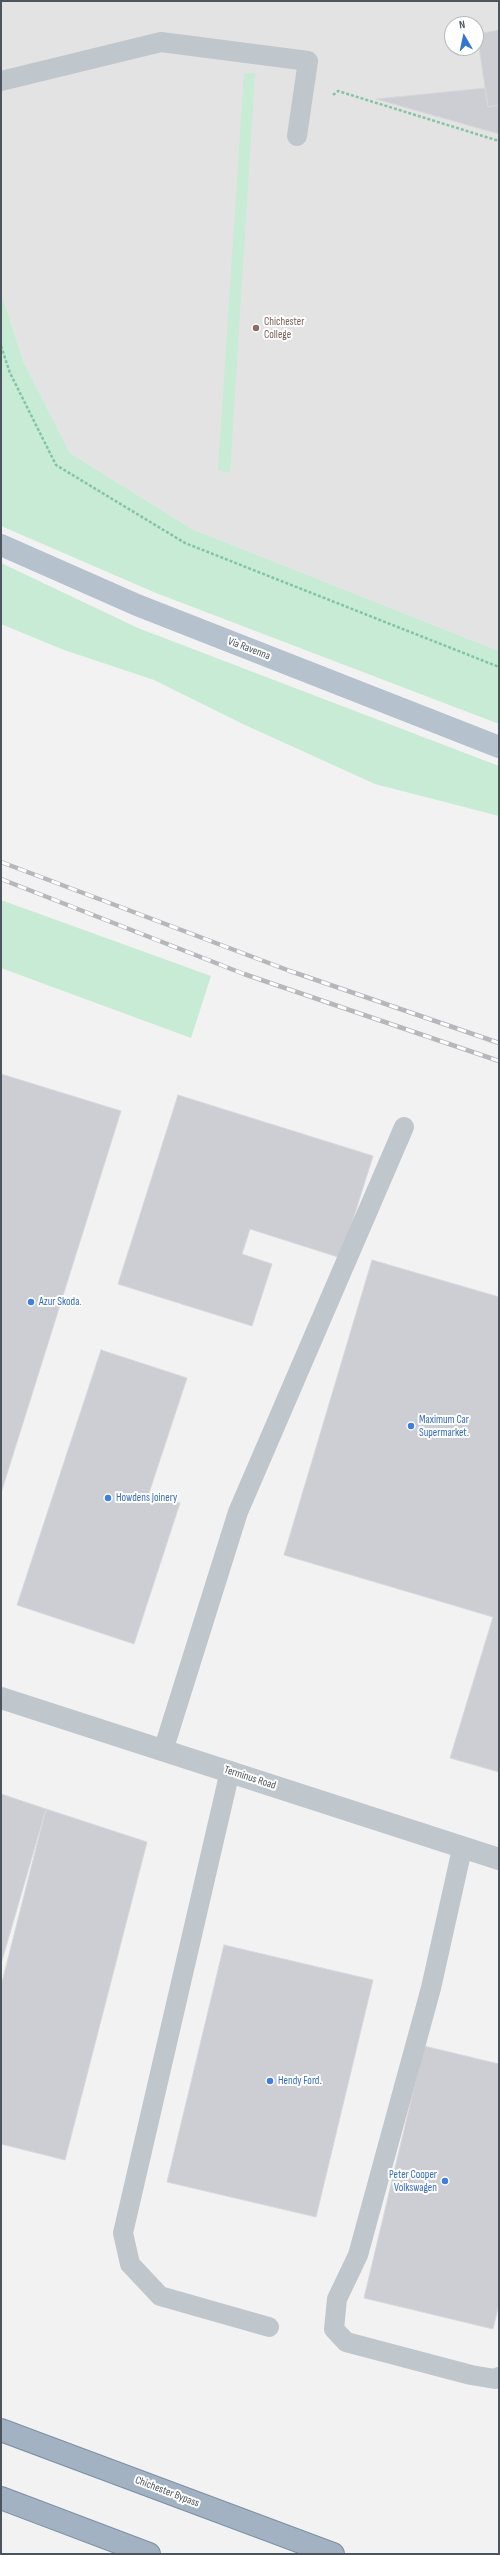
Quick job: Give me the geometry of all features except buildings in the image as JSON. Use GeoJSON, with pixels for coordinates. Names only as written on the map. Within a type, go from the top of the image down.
{"type":"FeatureCollection","features":[{"type":"Feature","properties":{"kind":"highway","name":"Chichester Bypass"},"geometry":{"type":"LineString","coordinates":[[1,2430],[333,2554]]}},
{"type":"Feature","properties":{"kind":"highway"},"geometry":{"type":"LineString","coordinates":[[1,2498],[149,2554]]}},
{"type":"Feature","properties":{"kind":"main road","name":"Via Ravenna"},"geometry":{"type":"LineString","coordinates":[[1,545],[137,605],[499,747]]}},
{"type":"Feature","properties":{"kind":"street","name":"Terminus Road"},"geometry":{"type":"LineString","coordinates":[[1,1698],[163,1751],[230,1771],[499,1860]]}},
{"type":"Feature","properties":{"kind":"lane"},"geometry":{"type":"LineString","coordinates":[[1,81],[161,42],[308,61],[297,127]]}},
{"type":"Feature","properties":{"kind":"lane"},"geometry":{"type":"LineString","coordinates":[[163,1751],[238,1512],[404,1127]]}},
{"type":"Feature","properties":{"kind":"lane"},"geometry":{"type":"LineString","coordinates":[[230,1771],[123,2233],[130,2264],[160,2296],[269,2327]]}},
{"type":"Feature","properties":{"kind":"lane"},"geometry":{"type":"LineString","coordinates":[[462,1849],[431,1988],[358,2255],[337,2299],[334,2328],[346,2342],[471,2375],[495,2379],[499,2377]]}},
{"type":"Feature","properties":{"kind":"path"},"geometry":{"type":"LineString","coordinates":[[297,127],[338,91],[499,141]]}},
{"type":"Feature","properties":{"kind":"path"},"geometry":{"type":"LineString","coordinates":[[1,346],[10,373],[56,465],[185,543],[499,667]]}},
{"type":"Feature","properties":{"kind":"shaded area","name":"Chichester College"},"geometry":{"type":"Polygon","coordinates":[[[1,1],[499,1],[499,651],[192,529],[70,453],[24,363],[1,292],[1,1]]]}},
{"type":"Feature","properties":{"kind":"green space"},"geometry":{"type":"Polygon","coordinates":[[[244,73],[255,73],[230,473],[218,470],[244,73]]]}},
{"type":"Feature","properties":{"kind":"green space"},"geometry":{"type":"Polygon","coordinates":[[[1,292],[24,363],[70,453],[192,529],[499,651],[499,724],[156,593],[1,526],[1,292]]]}},
{"type":"Feature","properties":{"kind":"green space"},"geometry":{"type":"Polygon","coordinates":[[[1,563],[138,628],[499,766],[499,816],[375,784],[245,725],[154,680],[64,650],[1,624],[1,563]]]}},
{"type":"Feature","properties":{"kind":"green space"},"geometry":{"type":"Polygon","coordinates":[[[1,900],[211,976],[191,1038],[1,968],[1,900]]]}},
{"type":"Feature","properties":{"kind":"railway"},"geometry":{"type":"LineString","coordinates":[[1,862],[290,971],[499,1043]]}},
{"type":"Feature","properties":{"kind":"railway"},"geometry":{"type":"LineString","coordinates":[[1,879],[244,974],[499,1061]]}},
{"type":"Feature","properties":{"kind":"place","name":"Chichester College"},"geometry":{"type":"Point","coordinates":[256,328]}},
{"type":"Feature","properties":{"kind":"place","name":"Azur Skoda."},"geometry":{"type":"Point","coordinates":[31,1302]}},
{"type":"Feature","properties":{"kind":"place","name":"Maximum Car Supermarket."},"geometry":{"type":"Point","coordinates":[411,1426]}},
{"type":"Feature","properties":{"kind":"place","name":"Howdens Joinery"},"geometry":{"type":"Point","coordinates":[108,1498]}},
{"type":"Feature","properties":{"kind":"place","name":"Hendy Ford."},"geometry":{"type":"Point","coordinates":[270,2081]}},
{"type":"Feature","properties":{"kind":"place","name":"Peter Cooper Volkswagen"},"geometry":{"type":"Point","coordinates":[445,2181]}}]}
